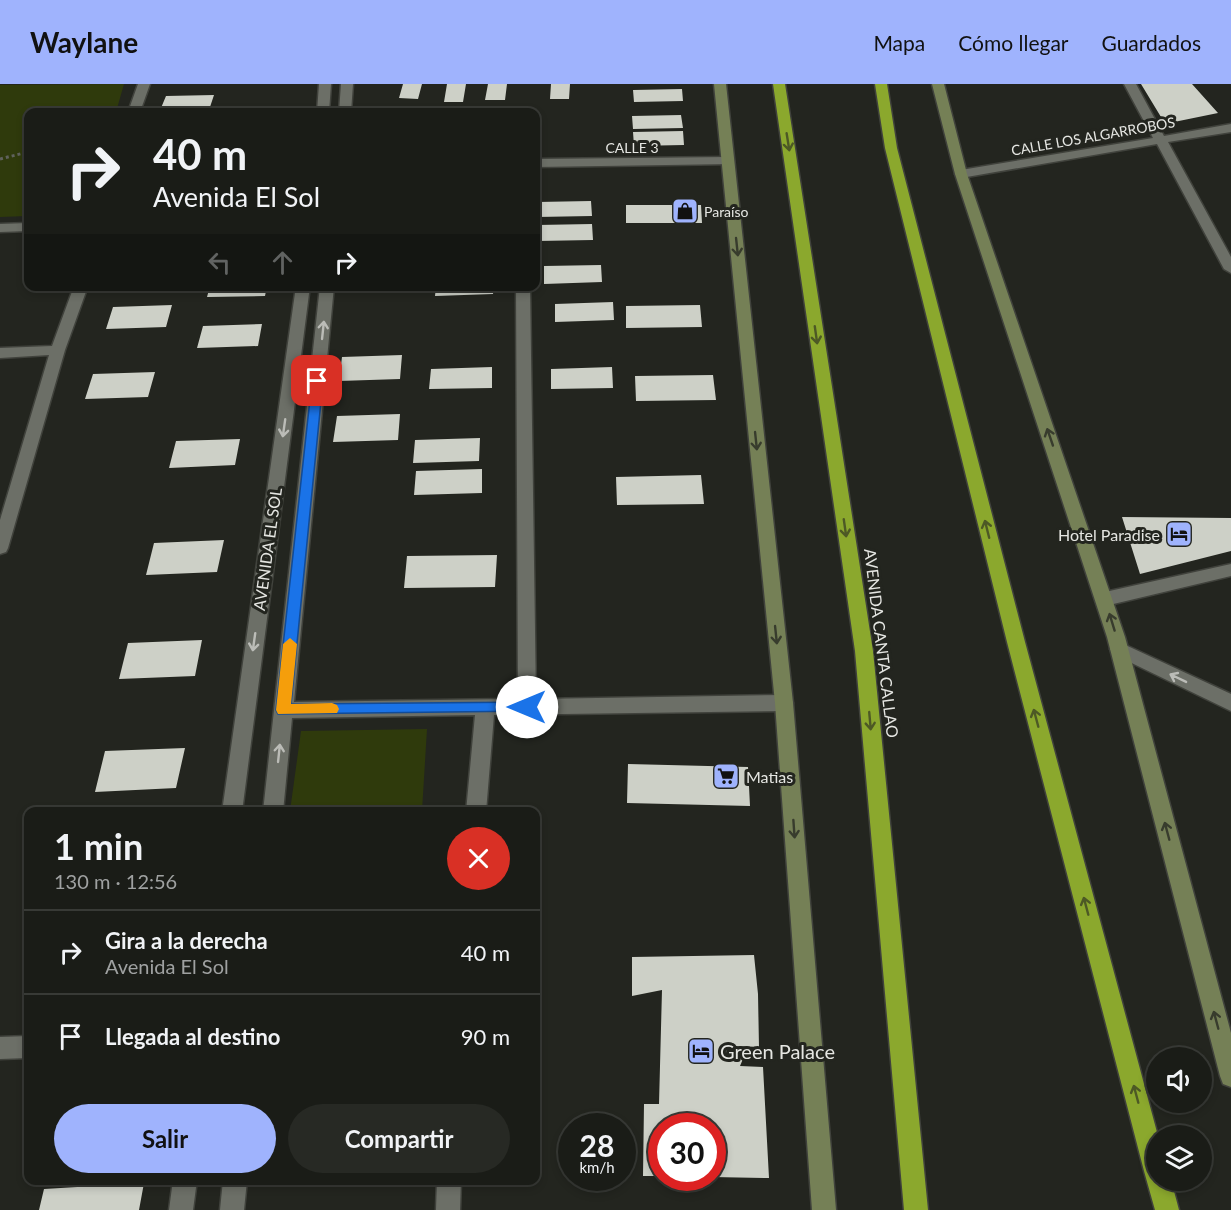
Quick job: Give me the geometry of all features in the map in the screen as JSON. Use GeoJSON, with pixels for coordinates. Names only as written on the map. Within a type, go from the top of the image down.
{"type":"FeatureCollection","features":[{"type":"Feature","properties":{"kind":"highway","name":"AVENIDA CANTA CALLAO"},"geometry":{"type":"LineString","coordinates":[[779,84],[864,651],[916,1210]]}},
{"type":"Feature","properties":{"kind":"highway"},"geometry":{"type":"LineString","coordinates":[[881,84],[891,148],[914,240],[1016,642],[1146,1133]]}},
{"type":"Feature","properties":{"kind":"highway"},"geometry":{"type":"LineString","coordinates":[[1162,1191],[1167,1210]]}},
{"type":"Feature","properties":{"kind":"main road"},"geometry":{"type":"LineString","coordinates":[[720,84],[784,703],[824,1210]]}},
{"type":"Feature","properties":{"kind":"main road"},"geometry":{"type":"LineString","coordinates":[[938,84],[960,174],[1105,599],[1230,1064]]}},
{"type":"Feature","properties":{"kind":"street"},"geometry":{"type":"LineString","coordinates":[[135,108],[144,84]]}},
{"type":"Feature","properties":{"kind":"street"},"geometry":{"type":"LineString","coordinates":[[323,108],[325,84]]}},
{"type":"Feature","properties":{"kind":"street"},"geometry":{"type":"LineString","coordinates":[[345,108],[347,84]]}},
{"type":"Feature","properties":{"kind":"street"},"geometry":{"type":"LineString","coordinates":[[1130,84],[1231,269]]}},
{"type":"Feature","properties":{"kind":"street","name":"CALLE LOS ALGARROBOS"},"geometry":{"type":"LineString","coordinates":[[960,174],[1231,128]]}},
{"type":"Feature","properties":{"kind":"street","name":"CALLE 3"},"geometry":{"type":"LineString","coordinates":[[540,163],[728,161]]}},
{"type":"Feature","properties":{"kind":"street"},"geometry":{"type":"LineString","coordinates":[[0,228],[24,227]]}},
{"type":"Feature","properties":{"kind":"street"},"geometry":{"type":"LineString","coordinates":[[0,548],[58,350],[79,291]]}},
{"type":"Feature","properties":{"kind":"street","name":"AVENIDA EL SOL"},"geometry":{"type":"LineString","coordinates":[[233,807],[302,291]]}},
{"type":"Feature","properties":{"kind":"street","name":"AVENIDA EL SOL"},"geometry":{"type":"LineString","coordinates":[[273,807],[326,291]]}},
{"type":"Feature","properties":{"kind":"street"},"geometry":{"type":"LineString","coordinates":[[523,291],[527,707]]}},
{"type":"Feature","properties":{"kind":"street"},"geometry":{"type":"LineString","coordinates":[[0,353],[58,350]]}},
{"type":"Feature","properties":{"kind":"street"},"geometry":{"type":"LineString","coordinates":[[1105,599],[1231,570]]}},
{"type":"Feature","properties":{"kind":"street"},"geometry":{"type":"LineString","coordinates":[[1119,649],[1231,703]]}},
{"type":"Feature","properties":{"kind":"street"},"geometry":{"type":"LineString","coordinates":[[283,710],[784,703]]}},
{"type":"Feature","properties":{"kind":"street"},"geometry":{"type":"LineString","coordinates":[[476,807],[485,707]]}},
{"type":"Feature","properties":{"kind":"street"},"geometry":{"type":"LineString","coordinates":[[0,1048],[24,1047]]}},
{"type":"Feature","properties":{"kind":"street"},"geometry":{"type":"LineString","coordinates":[[181,1210],[184,1185]]}},
{"type":"Feature","properties":{"kind":"street"},"geometry":{"type":"LineString","coordinates":[[232,1210],[234,1185]]}},
{"type":"Feature","properties":{"kind":"street"},"geometry":{"type":"LineString","coordinates":[[448,1210],[449,1185]]}},
{"type":"Feature","properties":{"kind":"path"},"geometry":{"type":"LineString","coordinates":[[0,159],[24,153]]}},
{"type":"Feature","properties":{"kind":"green space"},"geometry":{"type":"Polygon","coordinates":[[[124,84],[117,108],[24,108],[24,216],[0,217],[0,85],[124,84]]]}},
{"type":"Feature","properties":{"kind":"green space"},"geometry":{"type":"Polygon","coordinates":[[[427,729],[422,807],[291,807],[301,731],[427,729]]]}},
{"type":"Feature","properties":{"kind":"building"},"geometry":{"type":"Polygon","coordinates":[[[403,84],[422,84],[418,99],[399,98],[403,84]]]}},
{"type":"Feature","properties":{"kind":"building"},"geometry":{"type":"Polygon","coordinates":[[[447,84],[466,84],[463,102],[444,102],[447,84]]]}},
{"type":"Feature","properties":{"kind":"building"},"geometry":{"type":"Polygon","coordinates":[[[488,84],[507,84],[505,100],[485,100],[488,84]]]}},
{"type":"Feature","properties":{"kind":"building"},"geometry":{"type":"Polygon","coordinates":[[[551,84],[570,84],[569,99],[550,99],[551,84]]]}},
{"type":"Feature","properties":{"kind":"building"},"geometry":{"type":"Polygon","coordinates":[[[1141,84],[1192,84],[1218,113],[1174,122],[1161,117],[1141,84]]]}},
{"type":"Feature","properties":{"kind":"building"},"geometry":{"type":"Polygon","coordinates":[[[682,89],[683,101],[634,102],[633,90],[682,89]]]}},
{"type":"Feature","properties":{"kind":"building"},"geometry":{"type":"Polygon","coordinates":[[[214,95],[210,107],[161,108],[166,96],[214,95]]]}},
{"type":"Feature","properties":{"kind":"building"},"geometry":{"type":"Polygon","coordinates":[[[681,115],[683,128],[633,129],[632,116],[681,115]]]}},
{"type":"Feature","properties":{"kind":"building"},"geometry":{"type":"Polygon","coordinates":[[[683,131],[684,145],[634,146],[633,132],[683,131]]]}},
{"type":"Feature","properties":{"kind":"building"},"geometry":{"type":"Polygon","coordinates":[[[591,201],[592,216],[540,217],[540,202],[591,201]]]}},
{"type":"Feature","properties":{"kind":"building"},"geometry":{"type":"Polygon","coordinates":[[[626,205],[701,205],[702,223],[626,223],[626,205]]]}},
{"type":"Feature","properties":{"kind":"building"},"geometry":{"type":"Polygon","coordinates":[[[592,224],[593,240],[540,241],[540,225],[592,224]]]}},
{"type":"Feature","properties":{"kind":"building"},"geometry":{"type":"Polygon","coordinates":[[[601,265],[602,282],[544,284],[544,266],[601,265]]]}},
{"type":"Feature","properties":{"kind":"building"},"geometry":{"type":"Polygon","coordinates":[[[209,291],[266,291],[265,296],[207,297],[209,291]]]}},
{"type":"Feature","properties":{"kind":"building"},"geometry":{"type":"Polygon","coordinates":[[[436,291],[493,291],[493,294],[435,296],[436,291]]]}},
{"type":"Feature","properties":{"kind":"building"},"geometry":{"type":"Polygon","coordinates":[[[613,302],[614,320],[555,322],[555,304],[613,302]]]}},
{"type":"Feature","properties":{"kind":"building"},"geometry":{"type":"Polygon","coordinates":[[[172,305],[166,327],[106,329],[113,307],[172,305]]]}},
{"type":"Feature","properties":{"kind":"building"},"geometry":{"type":"Polygon","coordinates":[[[700,305],[702,327],[626,328],[626,306],[700,305]]]}},
{"type":"Feature","properties":{"kind":"building"},"geometry":{"type":"Polygon","coordinates":[[[262,324],[258,346],[197,348],[203,326],[262,324]]]}},
{"type":"Feature","properties":{"kind":"building"},"geometry":{"type":"Polygon","coordinates":[[[402,355],[400,379],[339,381],[342,357],[402,355]]]}},
{"type":"Feature","properties":{"kind":"building"},"geometry":{"type":"Polygon","coordinates":[[[492,367],[492,388],[429,389],[431,369],[492,367]]]}},
{"type":"Feature","properties":{"kind":"building"},"geometry":{"type":"Polygon","coordinates":[[[612,367],[613,388],[551,389],[551,369],[612,367]]]}},
{"type":"Feature","properties":{"kind":"building"},"geometry":{"type":"Polygon","coordinates":[[[155,372],[148,397],[85,399],[93,374],[155,372]]]}},
{"type":"Feature","properties":{"kind":"building"},"geometry":{"type":"Polygon","coordinates":[[[713,375],[716,400],[636,401],[635,376],[713,375]]]}},
{"type":"Feature","properties":{"kind":"building"},"geometry":{"type":"Polygon","coordinates":[[[400,414],[398,440],[333,442],[337,416],[400,414]]]}},
{"type":"Feature","properties":{"kind":"building"},"geometry":{"type":"Polygon","coordinates":[[[480,438],[479,461],[413,463],[415,440],[480,438]]]}},
{"type":"Feature","properties":{"kind":"building"},"geometry":{"type":"Polygon","coordinates":[[[240,439],[235,465],[169,468],[176,441],[240,439]]]}},
{"type":"Feature","properties":{"kind":"building"},"geometry":{"type":"Polygon","coordinates":[[[482,469],[482,493],[414,495],[416,471],[482,469]]]}},
{"type":"Feature","properties":{"kind":"building"},"geometry":{"type":"Polygon","coordinates":[[[701,475],[704,504],[617,505],[616,477],[701,475]]]}},
{"type":"Feature","properties":{"kind":"building","name":"Hotel Paradise"},"geometry":{"type":"Polygon","coordinates":[[[1122,517],[1231,518],[1231,551],[1140,574],[1122,517]]]}},
{"type":"Feature","properties":{"kind":"building"},"geometry":{"type":"Polygon","coordinates":[[[224,540],[217,572],[146,575],[154,543],[224,540]]]}},
{"type":"Feature","properties":{"kind":"building"},"geometry":{"type":"Polygon","coordinates":[[[497,555],[495,587],[404,588],[407,556],[497,555]]]}},
{"type":"Feature","properties":{"kind":"building"},"geometry":{"type":"Polygon","coordinates":[[[202,640],[195,676],[119,679],[128,643],[202,640]]]}},
{"type":"Feature","properties":{"kind":"building"},"geometry":{"type":"Polygon","coordinates":[[[185,748],[176,788],[95,792],[105,751],[185,748]]]}},
{"type":"Feature","properties":{"kind":"building"},"geometry":{"type":"Polygon","coordinates":[[[628,764],[748,767],[750,806],[627,803],[628,764]]]}},
{"type":"Feature","properties":{"kind":"building"},"geometry":{"type":"Polygon","coordinates":[[[754,955],[758,994],[759,1047],[738,1046],[745,1054],[740,1066],[763,1067],[769,1178],[726,1177],[726,1113],[648,1113],[648,1176],[643,1176],[644,1104],[659,1104],[662,990],[632,996],[632,957],[754,955]]]}},
{"type":"Feature","properties":{"kind":"building"},"geometry":{"type":"Polygon","coordinates":[[[144,1185],[139,1210],[39,1210],[44,1189],[144,1185]]]}},
{"type":"Feature","properties":{"kind":"slow traffic"},"geometry":{"type":"LineString","coordinates":[[290,644],[283,710],[332,709]]}},
{"type":"Feature","properties":{"kind":"place","name":"Paraíso"},"geometry":{"type":"Point","coordinates":[685,211]}},
{"type":"Feature","properties":{"kind":"place","name":"Hotel Paradise"},"geometry":{"type":"Point","coordinates":[1179,534]}},
{"type":"Feature","properties":{"kind":"place","name":"Matias"},"geometry":{"type":"Point","coordinates":[726,776]}},
{"type":"Feature","properties":{"kind":"place","name":"Green Palace"},"geometry":{"type":"Point","coordinates":[701,1051]}},
{"type":"Feature","properties":{"kind":"route"},"geometry":{"type":"LineString","coordinates":[[317,381],[283,710],[527,707]]}}]}
